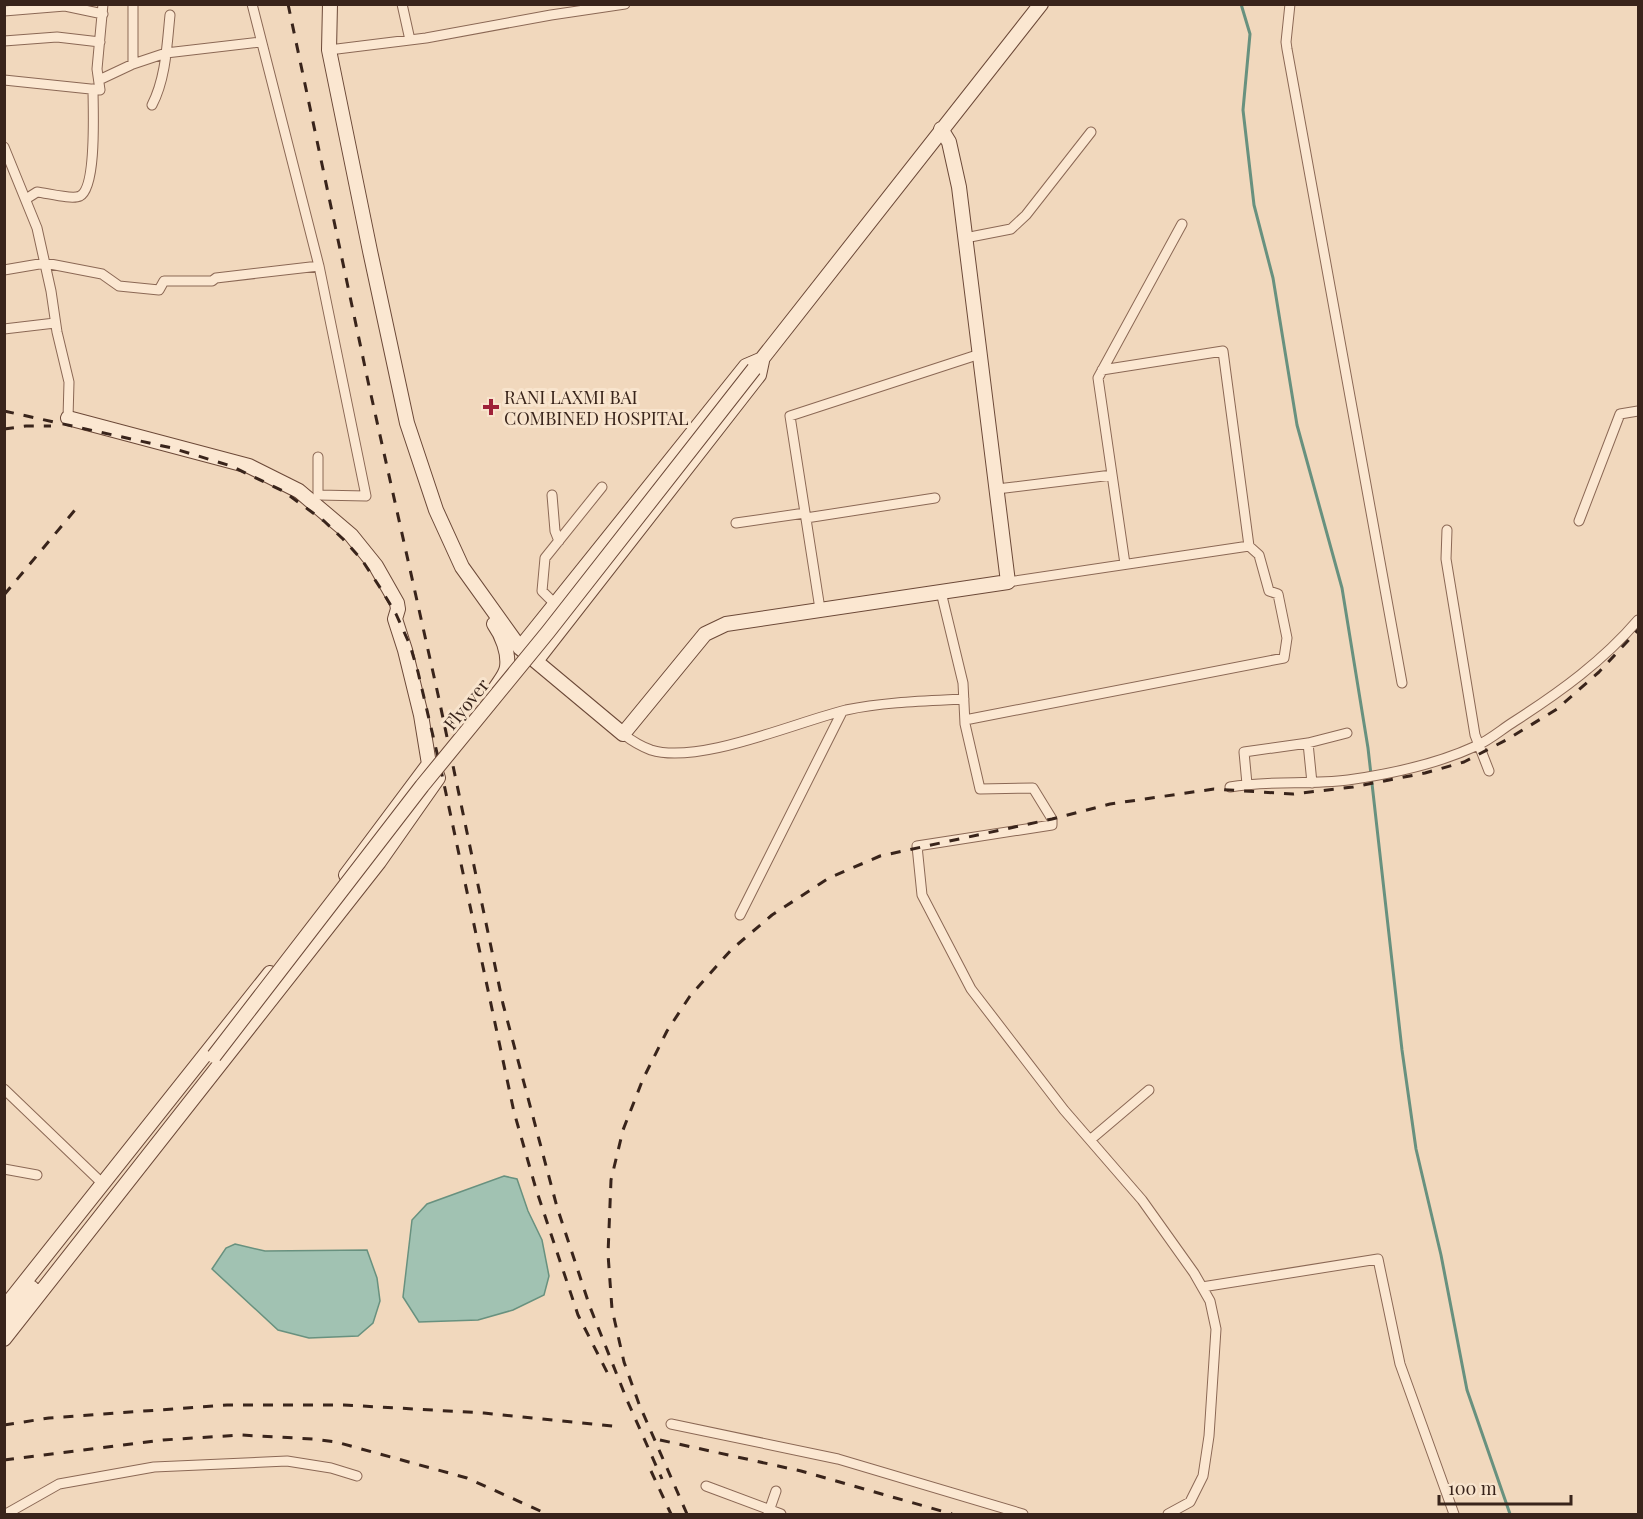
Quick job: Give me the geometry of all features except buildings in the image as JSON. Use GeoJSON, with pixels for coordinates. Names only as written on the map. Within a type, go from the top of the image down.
{"type":"FeatureCollection","features":[{"type":"Feature","properties":{"kind":"street"},"geometry":{"type":"LineString","coordinates":[[133,4],[134,64]]}},
{"type":"Feature","properties":{"kind":"street"},"geometry":{"type":"LineString","coordinates":[[252,4],[320,266],[366,496],[318,495],[318,457]]}},
{"type":"Feature","properties":{"kind":"street"},"geometry":{"type":"LineString","coordinates":[[330,4],[329,50],[407,423],[436,510],[462,567],[520,648],[637,745],[653,751],[683,752],[718,748],[842,711],[883,704],[964,699]]}},
{"type":"Feature","properties":{"kind":"street"},"geometry":{"type":"LineString","coordinates":[[402,4],[410,40]]}},
{"type":"Feature","properties":{"kind":"street"},"geometry":{"type":"LineString","coordinates":[[545,4],[551,15]]}},
{"type":"Feature","properties":{"kind":"street"},"geometry":{"type":"LineString","coordinates":[[329,50],[410,40],[625,4]]}},
{"type":"Feature","properties":{"kind":"street"},"geometry":{"type":"LineString","coordinates":[[520,648],[746,366],[758,364],[1041,4]]}},
{"type":"Feature","properties":{"kind":"street"},"geometry":{"type":"LineString","coordinates":[[1290,4],[1287,49],[1402,683]]}},
{"type":"Feature","properties":{"kind":"street"},"geometry":{"type":"LineString","coordinates":[[4,11],[65,6],[103,9],[97,69],[100,90],[4,80]]}},
{"type":"Feature","properties":{"kind":"street"},"geometry":{"type":"LineString","coordinates":[[152,105],[157,95],[166,53],[170,15]]}},
{"type":"Feature","properties":{"kind":"street"},"geometry":{"type":"LineString","coordinates":[[4,41],[57,37],[100,42]]}},
{"type":"Feature","properties":{"kind":"street"},"geometry":{"type":"LineString","coordinates":[[99,80],[166,53],[261,42]]}},
{"type":"Feature","properties":{"kind":"street"},"geometry":{"type":"LineString","coordinates":[[26,199],[38,192],[69,197],[82,195],[93,150],[93,89]]}},
{"type":"Feature","properties":{"kind":"street"},"geometry":{"type":"LineString","coordinates":[[941,129],[949,142],[959,187],[1008,582]]}},
{"type":"Feature","properties":{"kind":"street"},"geometry":{"type":"LineString","coordinates":[[965,238],[1011,229],[1026,215],[1091,132]]}},
{"type":"Feature","properties":{"kind":"street"},"geometry":{"type":"LineString","coordinates":[[4,147],[37,228],[69,382],[69,417],[249,466],[300,491],[351,536],[376,566],[397,603],[395,619],[421,715],[429,764],[4,1339]]}},
{"type":"Feature","properties":{"kind":"street"},"geometry":{"type":"LineString","coordinates":[[1125,564],[1098,378],[1182,224]]}},
{"type":"Feature","properties":{"kind":"street"},"geometry":{"type":"LineString","coordinates":[[4,270],[45,263],[102,274],[119,286],[159,290],[164,281],[212,281],[320,266]]}},
{"type":"Feature","properties":{"kind":"street"},"geometry":{"type":"LineString","coordinates":[[4,329],[55,322]]}},
{"type":"Feature","properties":{"kind":"street"},"geometry":{"type":"LineString","coordinates":[[964,720],[1284,658],[1287,638],[1278,594],[1269,591],[1259,555],[1250,546],[1223,351],[1102,370]]}},
{"type":"Feature","properties":{"kind":"street"},"geometry":{"type":"LineString","coordinates":[[820,609],[790,417],[980,354]]}},
{"type":"Feature","properties":{"kind":"street"},"geometry":{"type":"LineString","coordinates":[[536,661],[759,375],[758,364]]}},
{"type":"Feature","properties":{"kind":"street","name":"Flyover"},"geometry":{"type":"LineString","coordinates":[[200,1074],[422,786],[758,364]]}},
{"type":"Feature","properties":{"kind":"street"},"geometry":{"type":"LineString","coordinates":[[1579,521],[1620,414],[1638,411]]}},
{"type":"Feature","properties":{"kind":"street"},"geometry":{"type":"LineString","coordinates":[[418,455],[435,527],[462,577],[501,634],[505,650],[507,667],[504,676],[474,715],[472,724]]}},
{"type":"Feature","properties":{"kind":"street"},"geometry":{"type":"LineString","coordinates":[[997,489],[1112,475]]}},
{"type":"Feature","properties":{"kind":"street"},"geometry":{"type":"LineString","coordinates":[[555,604],[542,591],[545,558],[602,487]]}},
{"type":"Feature","properties":{"kind":"street"},"geometry":{"type":"LineString","coordinates":[[552,495],[555,531],[559,541]]}},
{"type":"Feature","properties":{"kind":"street"},"geometry":{"type":"LineString","coordinates":[[736,523],[935,498]]}},
{"type":"Feature","properties":{"kind":"street"},"geometry":{"type":"LineString","coordinates":[[1448,530],[1447,569],[1475,735],[1489,771]]}},
{"type":"Feature","properties":{"kind":"street"},"geometry":{"type":"LineString","coordinates":[[623,734],[705,634],[726,624],[1250,546]]}},
{"type":"Feature","properties":{"kind":"street"},"geometry":{"type":"LineString","coordinates":[[941,592],[963,683],[964,720],[980,789],[1033,788],[1052,819],[1052,825],[918,846],[922,895],[971,989],[1059,1104],[1142,1200],[1210,1301],[1216,1329],[1209,1436],[1203,1476],[1190,1502],[1168,1515]]}},
{"type":"Feature","properties":{"kind":"street"},"geometry":{"type":"LineString","coordinates":[[1230,787],[1247,784],[1347,780],[1447,758],[1479,745],[1555,696],[1579,677],[1638,620]]}},
{"type":"Feature","properties":{"kind":"street"},"geometry":{"type":"LineString","coordinates":[[740,915],[842,711]]}},
{"type":"Feature","properties":{"kind":"street"},"geometry":{"type":"LineString","coordinates":[[1247,784],[1244,752],[1347,733]]}},
{"type":"Feature","properties":{"kind":"street"},"geometry":{"type":"LineString","coordinates":[[1308,742],[1312,783]]}},
{"type":"Feature","properties":{"kind":"street"},"geometry":{"type":"LineString","coordinates":[[200,1074],[379,862],[414,815],[438,778],[434,766],[429,764]]}},
{"type":"Feature","properties":{"kind":"street"},"geometry":{"type":"LineString","coordinates":[[4,1089],[103,1184]]}},
{"type":"Feature","properties":{"kind":"street"},"geometry":{"type":"LineString","coordinates":[[1090,1140],[1149,1090]]}},
{"type":"Feature","properties":{"kind":"street"},"geometry":{"type":"LineString","coordinates":[[4,1324],[166,1119]]}},
{"type":"Feature","properties":{"kind":"street"},"geometry":{"type":"LineString","coordinates":[[4,1308],[103,1184],[166,1119]]}},
{"type":"Feature","properties":{"kind":"street"},"geometry":{"type":"LineString","coordinates":[[4,1169],[37,1175]]}},
{"type":"Feature","properties":{"kind":"street"},"geometry":{"type":"LineString","coordinates":[[1202,1287],[1378,1259],[1400,1364],[1454,1515]]}},
{"type":"Feature","properties":{"kind":"street"},"geometry":{"type":"LineString","coordinates":[[670,1424],[838,1459],[1023,1515]]}},
{"type":"Feature","properties":{"kind":"street"},"geometry":{"type":"LineString","coordinates":[[6,1515],[59,1484],[154,1467],[287,1461],[331,1468],[357,1476]]}},
{"type":"Feature","properties":{"kind":"street"},"geometry":{"type":"LineString","coordinates":[[706,1486],[781,1515]]}},
{"type":"Feature","properties":{"kind":"street"},"geometry":{"type":"LineString","coordinates":[[769,1512],[776,1491]]}},
{"type":"Feature","properties":{"kind":"shaded area"},"geometry":{"type":"Polygon","coordinates":[[[504,1176],[517,1179],[528,1211],[542,1240],[549,1276],[544,1295],[513,1310],[478,1320],[419,1322],[403,1297],[412,1220],[427,1204],[504,1176]]]}},
{"type":"Feature","properties":{"kind":"shaded area"},"geometry":{"type":"Polygon","coordinates":[[[235,1244],[265,1251],[367,1250],[377,1278],[380,1301],[373,1323],[358,1336],[309,1338],[278,1330],[212,1269],[226,1248],[235,1244]]]}},
{"type":"Feature","properties":{"kind":"waterway"},"geometry":{"type":"LineString","coordinates":[[1241,4],[1250,34],[1243,110],[1254,205],[1273,278],[1297,425],[1342,588],[1368,748],[1402,1050],[1416,1149],[1441,1255],[1467,1390],[1510,1514]]}},
{"type":"Feature","properties":{"kind":"railway"},"geometry":{"type":"LineString","coordinates":[[288,4],[503,1004],[557,1207],[590,1307],[662,1479]]}},
{"type":"Feature","properties":{"kind":"railway"},"geometry":{"type":"LineString","coordinates":[[4,411],[172,448],[231,466],[283,491],[324,521],[362,560],[381,589],[396,614],[410,645],[418,672],[514,1112],[536,1189],[578,1315],[609,1376]]}},
{"type":"Feature","properties":{"kind":"railway"},"geometry":{"type":"LineString","coordinates":[[4,429],[51,426]]}},
{"type":"Feature","properties":{"kind":"railway"},"geometry":{"type":"LineString","coordinates":[[4,595],[80,504]]}},
{"type":"Feature","properties":{"kind":"railway"},"geometry":{"type":"LineString","coordinates":[[687,1514],[639,1404],[624,1362],[612,1309],[608,1254],[611,1180],[623,1130],[643,1079],[667,1031],[690,996],[731,950],[772,915],[829,878],[880,856],[1052,819],[1110,804],[1214,789],[1293,794],[1353,787],[1425,773],[1464,762],[1508,739],[1557,709],[1599,672],[1638,630]]}},
{"type":"Feature","properties":{"kind":"railway"},"geometry":{"type":"LineString","coordinates":[[4,1425],[49,1418],[227,1405],[344,1405],[484,1413],[622,1427]]}},
{"type":"Feature","properties":{"kind":"railway"},"geometry":{"type":"LineString","coordinates":[[4,1460],[163,1440],[241,1435],[313,1439],[336,1442],[467,1478],[547,1514]]}},
{"type":"Feature","properties":{"kind":"railway"},"geometry":{"type":"LineString","coordinates":[[660,1440],[801,1471],[952,1514]]}},
{"type":"Feature","properties":{"kind":"railway"},"geometry":{"type":"LineString","coordinates":[[651,1471],[671,1514]]}},
{"type":"Feature","properties":{"kind":"place","name":"RANI LAXMI BAI COMBINED HOSPITAL"},"geometry":{"type":"Point","coordinates":[491,407]}}]}
